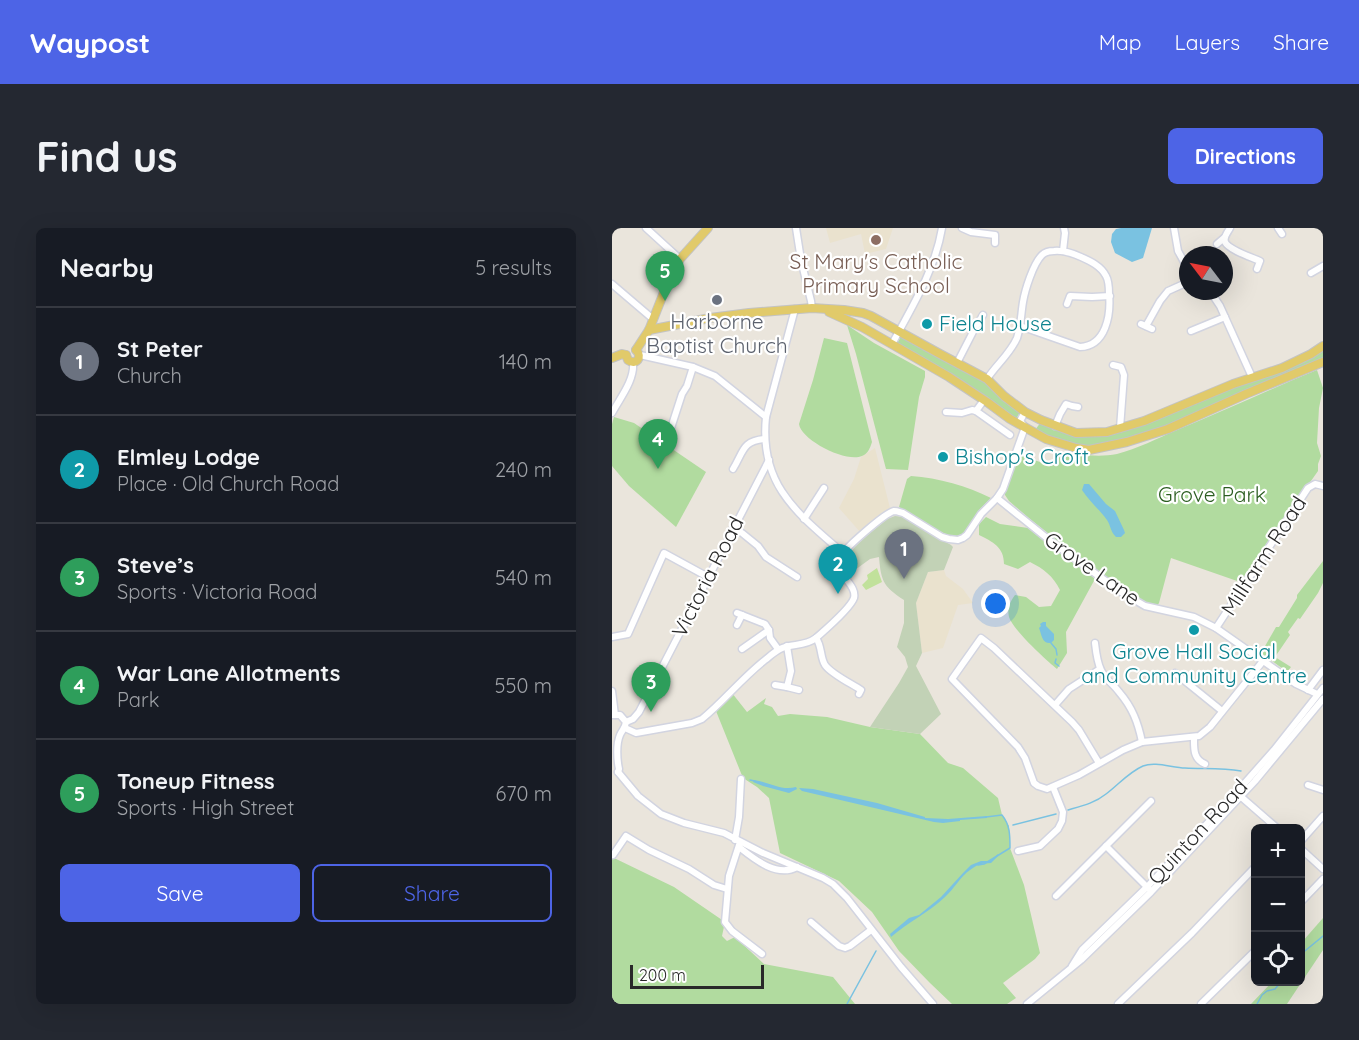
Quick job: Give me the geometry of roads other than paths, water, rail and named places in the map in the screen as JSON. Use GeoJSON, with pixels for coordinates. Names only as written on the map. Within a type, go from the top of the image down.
{"type":"FeatureCollection","features":[{"type":"Feature","properties":{"kind":"main road"},"geometry":{"type":"LineString","coordinates":[[627,355],[628,360],[633,363],[638,360],[638,352],[670,277],[680,259],[708,228]]}},
{"type":"Feature","properties":{"kind":"main road"},"geometry":{"type":"LineString","coordinates":[[649,330],[712,318],[795,309],[812,308],[863,313],[987,379],[1025,412],[1055,426],[1076,433],[1089,434],[1107,432],[1144,421],[1233,384],[1282,368],[1323,346]]}},
{"type":"Feature","properties":{"kind":"main road"},"geometry":{"type":"LineString","coordinates":[[822,309],[862,327],[949,377],[1024,427],[1054,441],[1089,450],[1149,436],[1323,362]]}},
{"type":"Feature","properties":{"kind":"main road"},"geometry":{"type":"LineString","coordinates":[[627,355],[630,350],[638,352]]}},
{"type":"Feature","properties":{"kind":"main road"},"geometry":{"type":"LineString","coordinates":[[612,358],[622,354],[627,355]]}},
{"type":"Feature","properties":{"kind":"main road"},"geometry":{"type":"LineString","coordinates":[[1144,421],[1149,436]]}},
{"type":"Feature","properties":{"kind":"street"},"geometry":{"type":"LineString","coordinates":[[646,228],[680,259]]}},
{"type":"Feature","properties":{"kind":"street"},"geometry":{"type":"LineString","coordinates":[[796,228],[812,308]]}},
{"type":"Feature","properties":{"kind":"street"},"geometry":{"type":"LineString","coordinates":[[892,344],[929,273],[942,228]]}},
{"type":"Feature","properties":{"kind":"street"},"geometry":{"type":"LineString","coordinates":[[962,228],[971,232],[995,235]]}},
{"type":"Feature","properties":{"kind":"street"},"geometry":{"type":"LineString","coordinates":[[1063,251],[1064,228]]}},
{"type":"Feature","properties":{"kind":"street"},"geometry":{"type":"LineString","coordinates":[[1174,228],[1179,252]]}},
{"type":"Feature","properties":{"kind":"street"},"geometry":{"type":"LineString","coordinates":[[1217,244],[1230,228]]}},
{"type":"Feature","properties":{"kind":"street"},"geometry":{"type":"LineString","coordinates":[[995,243],[995,235],[1000,229]]}},
{"type":"Feature","properties":{"kind":"street"},"geometry":{"type":"LineString","coordinates":[[1224,238],[1232,249],[1262,258],[1257,269]]}},
{"type":"Feature","properties":{"kind":"street"},"geometry":{"type":"LineString","coordinates":[[987,379],[1016,339],[1023,302],[1041,256],[1053,250],[1063,251],[1096,265],[1107,278],[1110,305],[1107,324],[1095,343],[1088,347],[1072,345],[1020,326]]}},
{"type":"Feature","properties":{"kind":"street"},"geometry":{"type":"LineString","coordinates":[[1311,273],[1323,266]]}},
{"type":"Feature","properties":{"kind":"street"},"geometry":{"type":"LineString","coordinates":[[612,284],[653,319]]}},
{"type":"Feature","properties":{"kind":"street"},"geometry":{"type":"LineString","coordinates":[[1146,326],[1168,291],[1179,286]]}},
{"type":"Feature","properties":{"kind":"street"},"geometry":{"type":"LineString","coordinates":[[1067,304],[1070,296],[1110,296]]}},
{"type":"Feature","properties":{"kind":"street"},"geometry":{"type":"LineString","coordinates":[[1216,300],[1252,378]]}},
{"type":"Feature","properties":{"kind":"street"},"geometry":{"type":"LineString","coordinates":[[795,309],[766,417],[765,439],[769,460],[773,475],[785,497],[804,519],[843,553]]}},
{"type":"Feature","properties":{"kind":"street"},"geometry":{"type":"LineString","coordinates":[[957,363],[982,314]]}},
{"type":"Feature","properties":{"kind":"street"},"geometry":{"type":"LineString","coordinates":[[1191,331],[1225,317]]}},
{"type":"Feature","properties":{"kind":"street"},"geometry":{"type":"LineString","coordinates":[[638,352],[693,367],[714,376],[766,417]]}},
{"type":"Feature","properties":{"kind":"street"},"geometry":{"type":"LineString","coordinates":[[612,412],[628,385],[633,363]]}},
{"type":"Feature","properties":{"kind":"street"},"geometry":{"type":"LineString","coordinates":[[1113,365],[1121,367],[1124,375],[1120,428]]}},
{"type":"Feature","properties":{"kind":"street"},"geometry":{"type":"LineString","coordinates":[[671,428],[693,367]]}},
{"type":"Feature","properties":{"kind":"street"},"geometry":{"type":"LineString","coordinates":[[976,411],[984,400]]}},
{"type":"Feature","properties":{"kind":"street"},"geometry":{"type":"LineString","coordinates":[[1055,426],[1064,401],[1078,407]]}},
{"type":"Feature","properties":{"kind":"street"},"geometry":{"type":"LineString","coordinates":[[946,412],[976,411],[1010,435]]}},
{"type":"Feature","properties":{"kind":"street"},"geometry":{"type":"LineString","coordinates":[[1025,412],[1020,421],[1024,427],[1033,428],[1041,420]]}},
{"type":"Feature","properties":{"kind":"street"},"geometry":{"type":"LineString","coordinates":[[612,733],[624,728],[636,733],[692,723],[702,719],[778,649],[802,645],[816,638],[848,607],[854,597],[852,587],[840,570],[843,553],[890,513],[897,511],[903,513],[949,539],[958,540],[967,535],[981,514],[1003,489],[1024,427]]}},
{"type":"Feature","properties":{"kind":"street"},"geometry":{"type":"LineString","coordinates":[[733,468],[747,444],[765,439]]}},
{"type":"Feature","properties":{"kind":"street","name":"Victoria Road"},"geometry":{"type":"LineString","coordinates":[[624,728],[636,716],[769,460]]}},
{"type":"Feature","properties":{"kind":"street","name":"Millfarm Road"},"geometry":{"type":"LineString","coordinates":[[1216,628],[1308,488],[1312,484],[1323,486]]}},
{"type":"Feature","properties":{"kind":"street"},"geometry":{"type":"LineString","coordinates":[[804,519],[824,488]]}},
{"type":"Feature","properties":{"kind":"street","name":"Grove Lane"},"geometry":{"type":"LineString","coordinates":[[997,498],[1093,573],[1144,606],[1194,617],[1216,628],[1318,699]]}},
{"type":"Feature","properties":{"kind":"street"},"geometry":{"type":"LineString","coordinates":[[733,528],[742,532],[758,546],[766,557],[787,573],[797,577]]}},
{"type":"Feature","properties":{"kind":"street"},"geometry":{"type":"LineString","coordinates":[[612,637],[628,634],[664,553],[708,576]]}},
{"type":"Feature","properties":{"kind":"street"},"geometry":{"type":"LineString","coordinates":[[737,625],[740,614],[765,624],[770,638],[778,649]]}},
{"type":"Feature","properties":{"kind":"street"},"geometry":{"type":"LineString","coordinates":[[742,649],[769,630]]}},
{"type":"Feature","properties":{"kind":"street"},"geometry":{"type":"LineString","coordinates":[[816,638],[827,668],[861,690]]}},
{"type":"Feature","properties":{"kind":"street"},"geometry":{"type":"LineString","coordinates":[[1099,763],[1079,730],[1055,705],[981,638],[952,679],[1018,747],[1034,783],[1043,789],[1079,775],[1142,742],[1199,736],[1210,727],[1263,661]]}},
{"type":"Feature","properties":{"kind":"street"},"geometry":{"type":"LineString","coordinates":[[1095,643],[1100,669],[1130,706],[1138,722],[1142,742]]}},
{"type":"Feature","properties":{"kind":"street"},"geometry":{"type":"LineString","coordinates":[[787,646],[791,671],[787,687]]}},
{"type":"Feature","properties":{"kind":"street"},"geometry":{"type":"LineString","coordinates":[[1055,705],[1069,689],[1100,669]]}},
{"type":"Feature","properties":{"kind":"street"},"geometry":{"type":"LineString","coordinates":[[1308,690],[1323,670]]}},
{"type":"Feature","properties":{"kind":"street"},"geometry":{"type":"LineString","coordinates":[[1175,673],[1222,711]]}},
{"type":"Feature","properties":{"kind":"street"},"geometry":{"type":"LineString","coordinates":[[775,685],[799,690]]}},
{"type":"Feature","properties":{"kind":"street","name":"Quinton Road"},"geometry":{"type":"LineString","coordinates":[[1027,1004],[1082,960],[1288,743],[1323,688]]}},
{"type":"Feature","properties":{"kind":"street"},"geometry":{"type":"LineString","coordinates":[[612,691],[613,715],[623,717],[624,728],[615,763],[620,769],[615,773],[638,796],[661,814],[684,823],[724,833],[738,843],[755,861],[790,871],[797,867]]}},
{"type":"Feature","properties":{"kind":"street"},"geometry":{"type":"LineString","coordinates":[[1194,738],[1194,753],[1201,764]]}},
{"type":"Feature","properties":{"kind":"street"},"geometry":{"type":"LineString","coordinates":[[741,779],[738,843],[727,889],[725,922],[732,931],[762,954]]}},
{"type":"Feature","properties":{"kind":"street"},"geometry":{"type":"LineString","coordinates":[[1308,785],[1323,790]]}},
{"type":"Feature","properties":{"kind":"street"},"geometry":{"type":"LineString","coordinates":[[1018,851],[1040,846],[1058,829],[1063,812],[1053,787]]}},
{"type":"Feature","properties":{"kind":"street"},"geometry":{"type":"LineString","coordinates":[[1238,795],[1272,824]]}},
{"type":"Feature","properties":{"kind":"street"},"geometry":{"type":"LineString","coordinates":[[1056,896],[1151,801]]}},
{"type":"Feature","properties":{"kind":"street"},"geometry":{"type":"LineString","coordinates":[[1305,837],[1323,816]]}},
{"type":"Feature","properties":{"kind":"street"},"geometry":{"type":"LineString","coordinates":[[613,855],[626,836],[689,869],[714,885],[727,889]]}},
{"type":"Feature","properties":{"kind":"street"},"geometry":{"type":"LineString","coordinates":[[738,843],[833,884],[933,1004]]}},
{"type":"Feature","properties":{"kind":"street"},"geometry":{"type":"LineString","coordinates":[[1040,846],[1043,854]]}},
{"type":"Feature","properties":{"kind":"street"},"geometry":{"type":"LineString","coordinates":[[1106,846],[1149,890]]}},
{"type":"Feature","properties":{"kind":"street"},"geometry":{"type":"LineString","coordinates":[[1305,853],[1323,869]]}},
{"type":"Feature","properties":{"kind":"street"},"geometry":{"type":"LineString","coordinates":[[1118,1004],[1192,933],[1251,871]]}},
{"type":"Feature","properties":{"kind":"street"},"geometry":{"type":"LineString","coordinates":[[1305,898],[1323,879]]}},
{"type":"Feature","properties":{"kind":"street"},"geometry":{"type":"LineString","coordinates":[[811,922],[844,948],[871,930]]}},
{"type":"Feature","properties":{"kind":"street"},"geometry":{"type":"LineString","coordinates":[[726,937],[732,931]]}},
{"type":"Feature","properties":{"kind":"street"},"geometry":{"type":"LineString","coordinates":[[1201,1004],[1251,955]]}},
{"type":"Feature","properties":{"kind":"water"},"geometry":{"type":"Polygon","coordinates":[[[1152,228],[1143,258],[1132,262],[1115,253],[1111,242],[1112,234],[1116,229],[1152,228]]]}},
{"type":"Feature","properties":{"kind":"water"},"geometry":{"type":"Polygon","coordinates":[[[1084,484],[1089,484],[1115,511],[1125,533],[1121,537],[1114,535],[1107,520],[1082,490],[1084,484]]]}},
{"type":"Feature","properties":{"kind":"water"},"geometry":{"type":"Polygon","coordinates":[[[1043,622],[1046,622],[1046,626],[1054,634],[1054,640],[1051,643],[1044,641],[1042,637],[1039,628],[1043,622]]]}},
{"type":"Feature","properties":{"kind":"water"},"geometry":{"type":"Polygon","coordinates":[[[754,780],[797,789],[789,793],[763,786],[753,782],[754,780]]]}},
{"type":"Feature","properties":{"kind":"water"},"geometry":{"type":"Polygon","coordinates":[[[799,788],[877,803],[925,818],[987,816],[987,818],[934,822],[802,791],[799,788]]]}},
{"type":"Feature","properties":{"kind":"water"},"geometry":{"type":"Polygon","coordinates":[[[998,854],[991,863],[980,864],[970,870],[938,903],[891,937],[890,934],[909,918],[919,915],[941,897],[971,865],[981,861],[990,861],[998,854]]]}},
{"type":"Feature","properties":{"kind":"waterway"},"geometry":{"type":"LineString","coordinates":[[1051,643],[1057,655]]}},
{"type":"Feature","properties":{"kind":"waterway"},"geometry":{"type":"LineString","coordinates":[[1056,659],[1055,663],[1059,666]]}},
{"type":"Feature","properties":{"kind":"waterway"},"geometry":{"type":"LineString","coordinates":[[1068,810],[1097,800],[1143,766],[1158,764],[1180,768],[1241,771]]}},
{"type":"Feature","properties":{"kind":"waterway"},"geometry":{"type":"LineString","coordinates":[[750,780],[755,781]]}},
{"type":"Feature","properties":{"kind":"waterway"},"geometry":{"type":"LineString","coordinates":[[1013,825],[1056,814]]}},
{"type":"Feature","properties":{"kind":"waterway"},"geometry":{"type":"LineString","coordinates":[[978,865],[984,864],[1010,848],[1010,834],[1002,815],[986,817]]}},
{"type":"Feature","properties":{"kind":"waterway"},"geometry":{"type":"LineString","coordinates":[[1305,951],[1323,936]]}},
{"type":"Feature","properties":{"kind":"waterway"},"geometry":{"type":"LineString","coordinates":[[847,1004],[876,951]]}},
{"type":"Feature","properties":{"kind":"waterway"},"geometry":{"type":"LineString","coordinates":[[1257,1004],[1262,995],[1278,986]]}},
{"type":"Feature","properties":{"kind":"place","name":"St Mary's Catholic Primary School"},"geometry":{"type":"Point","coordinates":[876,240]}},
{"type":"Feature","properties":{"kind":"place","name":"Harborne Baptist Church"},"geometry":{"type":"Point","coordinates":[717,300]}},
{"type":"Feature","properties":{"kind":"place","name":"Toneup Fitness"},"geometry":{"type":"Point","coordinates":[665,301]}},
{"type":"Feature","properties":{"kind":"place","name":"Field House"},"geometry":{"type":"Point","coordinates":[927,324]}},
{"type":"Feature","properties":{"kind":"place","name":"Bishop's Croft"},"geometry":{"type":"Point","coordinates":[943,457]}},
{"type":"Feature","properties":{"kind":"place","name":"War Lane Allotments"},"geometry":{"type":"Point","coordinates":[658,469]}},
{"type":"Feature","properties":{"kind":"place","name":"St Peter"},"geometry":{"type":"Point","coordinates":[904,579]}},
{"type":"Feature","properties":{"kind":"place","name":"Elmley Lodge"},"geometry":{"type":"Point","coordinates":[838,594]}},
{"type":"Feature","properties":{"kind":"place","name":"Grove Hall Social and Community Centre"},"geometry":{"type":"Point","coordinates":[1194,630]}},
{"type":"Feature","properties":{"kind":"place","name":"Steve’s"},"geometry":{"type":"Point","coordinates":[651,712]}},
{"type":"Feature","properties":{"kind":"park label","name":"Grove Park"},"geometry":{"type":"Point","coordinates":[1212,495]}}]}
